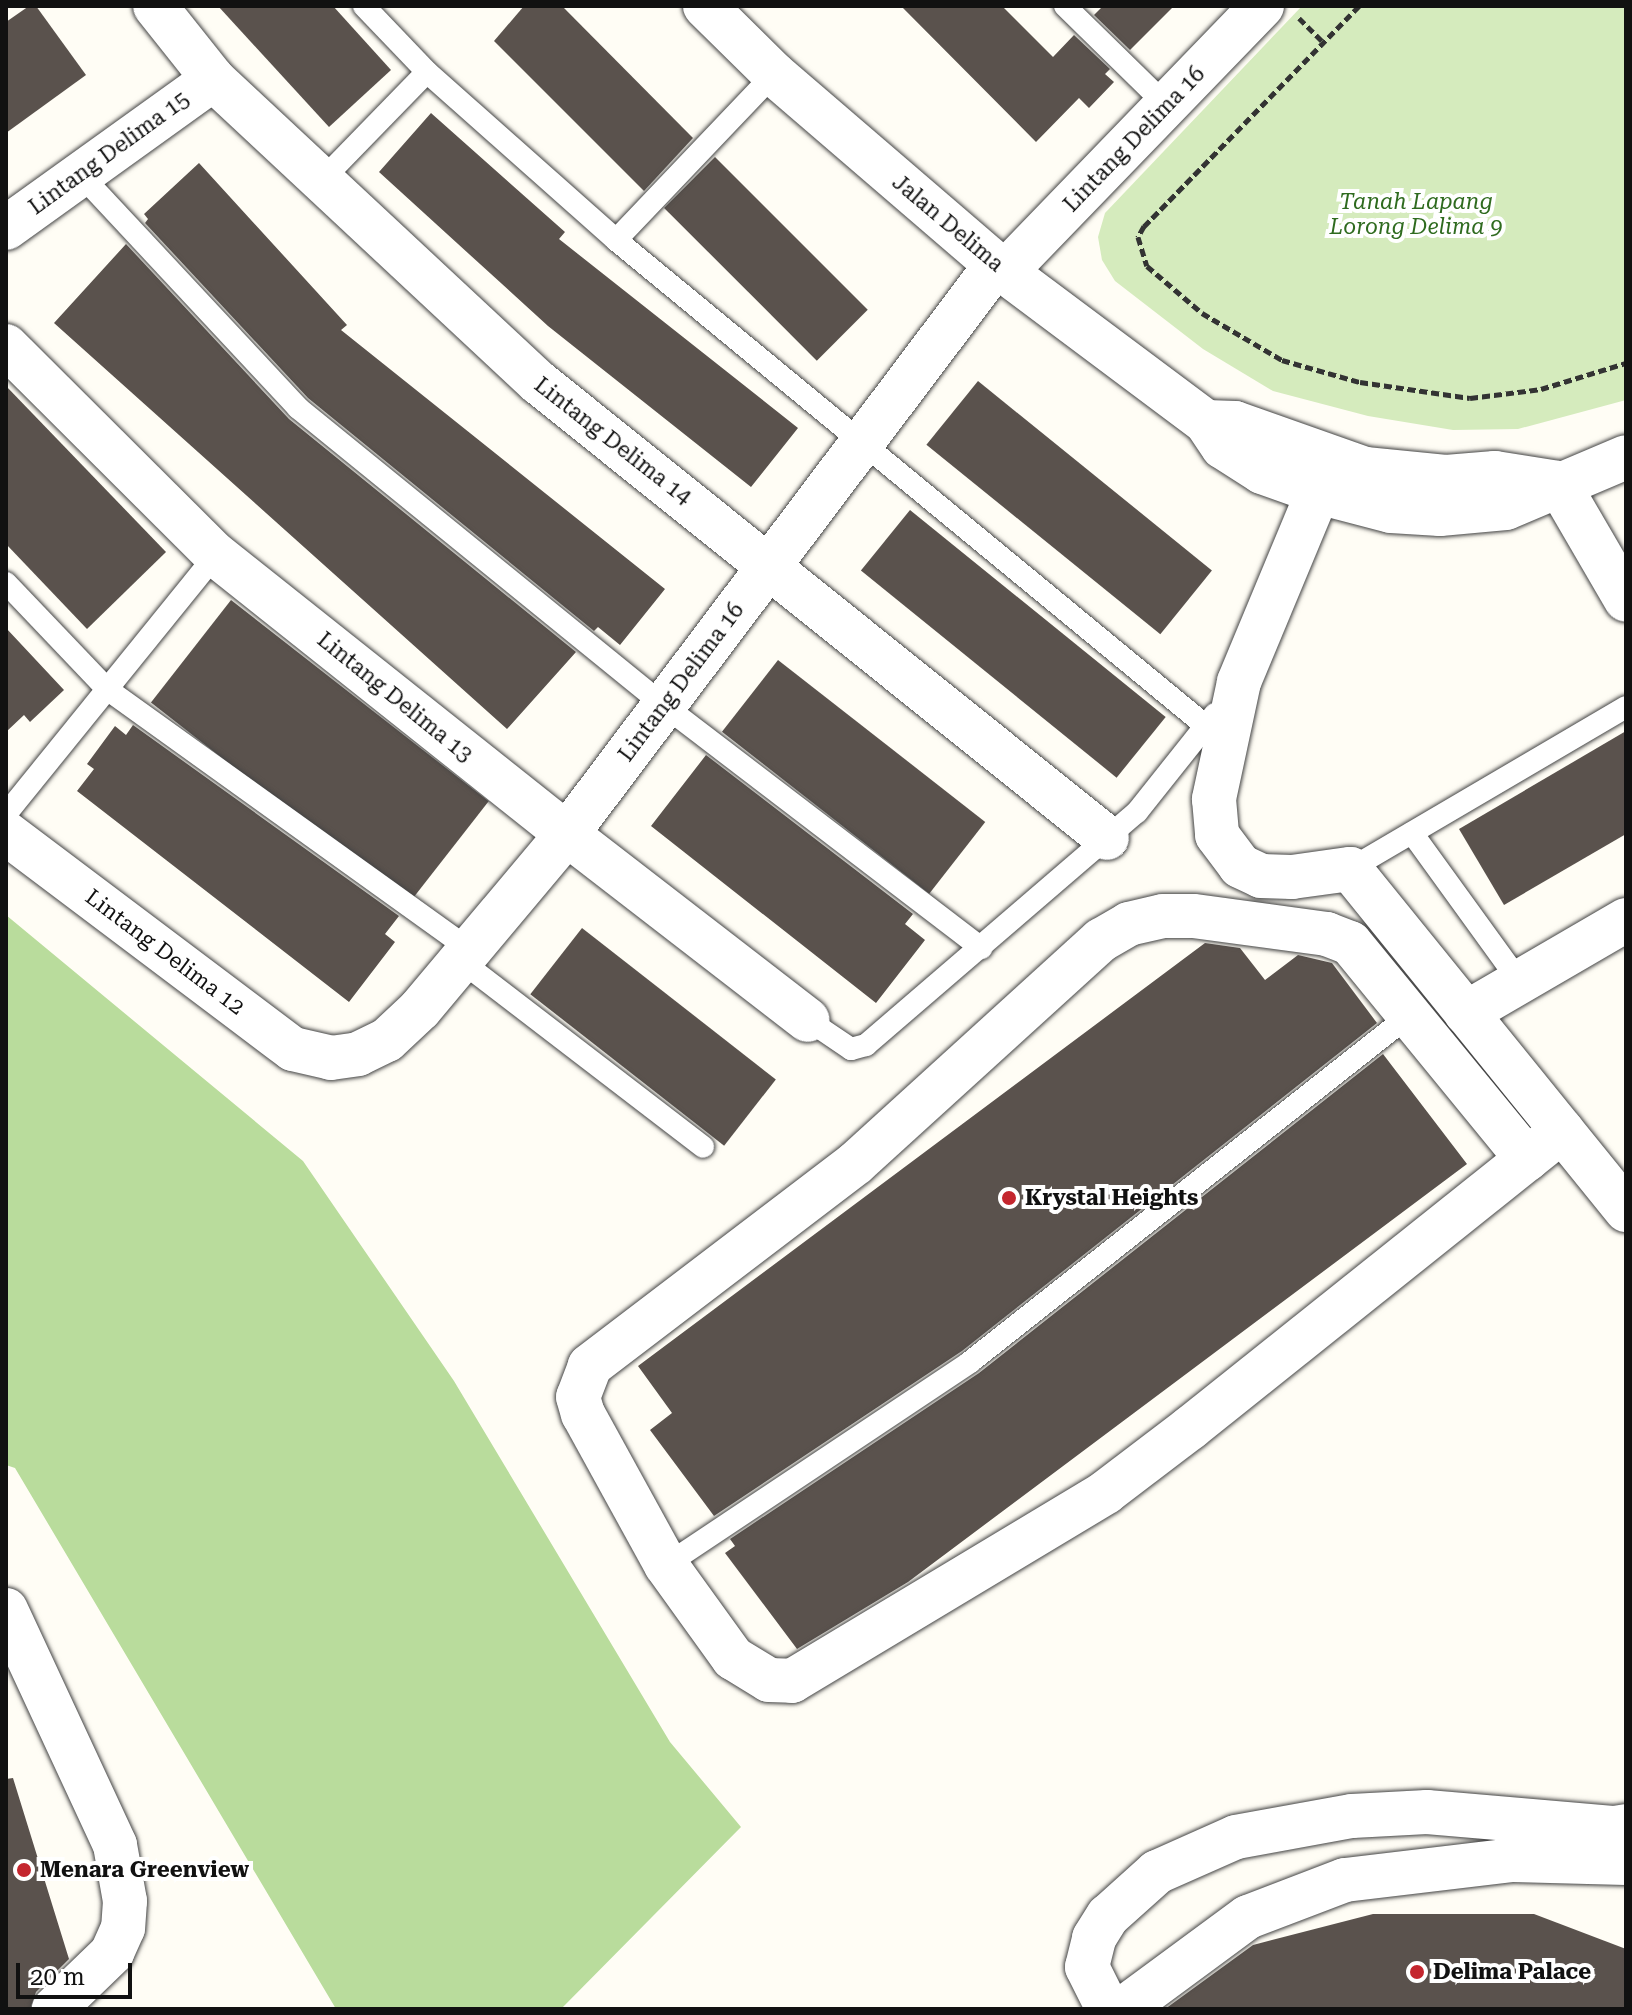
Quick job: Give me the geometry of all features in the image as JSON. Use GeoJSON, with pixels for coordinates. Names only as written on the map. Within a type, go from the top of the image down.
{"type":"FeatureCollection","features":[{"type":"Feature","properties":{"kind":"street","name":"Lintang Delima 14"},"geometry":{"type":"LineString","coordinates":[[155,6],[213,79],[538,382],[1107,838]]}},
{"type":"Feature","properties":{"kind":"street","name":"Jalan Delima"},"geometry":{"type":"LineString","coordinates":[[705,6],[774,74],[1001,268],[1206,422],[1223,447],[1262,472],[1318,492],[1391,511],[1440,514],[1506,508],[1558,483],[1626,457]]}},
{"type":"Feature","properties":{"kind":"street","name":"Lintang Delima 16"},"geometry":{"type":"LineString","coordinates":[[331,1058],[358,1054],[387,1040],[420,1009],[567,834],[662,704],[1001,268],[1166,105],[1279,11]]}},
{"type":"Feature","properties":{"kind":"street","name":"Lintang Delima 15"},"geometry":{"type":"LineString","coordinates":[[6,228],[213,79]]}},
{"type":"Feature","properties":{"kind":"street","name":"Lintang Delima 13"},"geometry":{"type":"LineString","coordinates":[[6,346],[216,555],[567,834],[808,1020]]}},
{"type":"Feature","properties":{"kind":"street","name":"Jalan Delima"},"geometry":{"type":"LineString","coordinates":[[1206,422],[1235,423],[1365,469],[1446,477],[1495,473],[1558,483]]}},
{"type":"Feature","properties":{"kind":"street"},"geometry":{"type":"LineString","coordinates":[[1558,483],[1626,600]]}},
{"type":"Feature","properties":{"kind":"street"},"geometry":{"type":"LineString","coordinates":[[1318,492],[1239,682],[1214,799],[1213,818],[1225,850],[1240,866],[1261,876],[1292,877],[1350,869],[1626,1210]]}},
{"type":"Feature","properties":{"kind":"street","name":"Lintang Delima 12"},"geometry":{"type":"LineString","coordinates":[[6,833],[293,1049],[331,1058]]}},
{"type":"Feature","properties":{"kind":"street"},"geometry":{"type":"LineString","coordinates":[[1527,1159],[1363,954],[1350,943],[1327,934],[1193,916],[1163,916],[1129,924],[1101,940],[856,1163],[590,1366],[578,1397],[583,1414],[666,1565],[733,1658],[769,1680],[792,1681],[815,1670],[1106,1492],[1527,1159],[1562,1131]]}},
{"type":"Feature","properties":{"kind":"street"},"geometry":{"type":"LineString","coordinates":[[1466,1013],[1626,920]]}},
{"type":"Feature","properties":{"kind":"street"},"geometry":{"type":"LineString","coordinates":[[6,1610],[115,1845],[125,1901],[123,1928],[112,1953],[54,2009]]}},
{"type":"Feature","properties":{"kind":"street"},"geometry":{"type":"LineString","coordinates":[[1108,2009],[1087,1967],[1094,1938],[1108,1916],[1157,1872],[1236,1837],[1352,1816],[1427,1812],[1615,1828],[1626,1826]]}},
{"type":"Feature","properties":{"kind":"street"},"geometry":{"type":"LineString","coordinates":[[1123,2009],[1248,1917],[1345,1880],[1513,1860],[1626,1863]]}},
{"type":"Feature","properties":{"kind":"lane"},"geometry":{"type":"LineString","coordinates":[[364,6],[427,72],[616,240],[1206,726]]}},
{"type":"Feature","properties":{"kind":"lane"},"geometry":{"type":"LineString","coordinates":[[1065,6],[1166,105]]}},
{"type":"Feature","properties":{"kind":"lane"},"geometry":{"type":"LineString","coordinates":[[320,182],[427,72]]}},
{"type":"Feature","properties":{"kind":"lane"},"geometry":{"type":"LineString","coordinates":[[616,240],[774,74]]}},
{"type":"Feature","properties":{"kind":"lane"},"geometry":{"type":"LineString","coordinates":[[80,174],[298,408],[662,704],[981,948]]}},
{"type":"Feature","properties":{"kind":"lane"},"geometry":{"type":"LineString","coordinates":[[6,814],[216,555]]}},
{"type":"Feature","properties":{"kind":"lane"},"geometry":{"type":"LineString","coordinates":[[6,583],[107,689],[465,955],[703,1147]]}},
{"type":"Feature","properties":{"kind":"lane"},"geometry":{"type":"LineString","coordinates":[[808,1020],[844,1046],[859,1049],[981,948],[1146,802],[1239,682]]}},
{"type":"Feature","properties":{"kind":"lane"},"geometry":{"type":"LineString","coordinates":[[1350,869],[1626,707]]}},
{"type":"Feature","properties":{"kind":"lane"},"geometry":{"type":"LineString","coordinates":[[1412,833],[1519,981]]}},
{"type":"Feature","properties":{"kind":"lane"},"geometry":{"type":"LineString","coordinates":[[666,1565],[970,1362],[1411,1014]]}},
{"type":"Feature","properties":{"kind":"path"},"geometry":{"type":"LineString","coordinates":[[1359,6],[1144,226],[1138,237],[1147,266],[1202,313],[1282,360],[1360,382],[1470,398],[1541,389],[1626,363]]}},
{"type":"Feature","properties":{"kind":"path"},"geometry":{"type":"LineString","coordinates":[[1279,11],[1323,43]]}},
{"type":"Feature","properties":{"kind":"green space","name":"Tanah Lapang Lorong Delima 9"},"geometry":{"type":"Polygon","coordinates":[[[1302,6],[1626,6],[1626,400],[1518,429],[1453,430],[1368,416],[1273,391],[1203,349],[1115,281],[1102,260],[1098,237],[1105,213],[1302,6]]]}},
{"type":"Feature","properties":{"kind":"green space"},"geometry":{"type":"Polygon","coordinates":[[[6,915],[303,1161],[454,1381],[670,1742],[741,1827],[561,2009],[336,2009],[15,1468],[6,1465],[6,915]]]}},
{"type":"Feature","properties":{"kind":"building"},"geometry":{"type":"Polygon","coordinates":[[[29,6],[36,6],[86,75],[6,133],[6,22],[29,6]]]}},
{"type":"Feature","properties":{"kind":"building"},"geometry":{"type":"Polygon","coordinates":[[[218,6],[333,6],[391,70],[329,127],[218,6]]]}},
{"type":"Feature","properties":{"kind":"building"},"geometry":{"type":"Polygon","coordinates":[[[524,6],[562,6],[693,138],[644,191],[494,41],[524,6]]]}},
{"type":"Feature","properties":{"kind":"building"},"geometry":{"type":"Polygon","coordinates":[[[901,6],[1002,6],[1053,57],[1074,35],[1110,69],[1105,74],[1114,82],[1089,108],[1079,98],[1036,142],[901,6]]]}},
{"type":"Feature","properties":{"kind":"building"},"geometry":{"type":"Polygon","coordinates":[[[1103,6],[1174,6],[1130,50],[1094,15],[1103,6]]]}},
{"type":"Feature","properties":{"kind":"building"},"geometry":{"type":"Polygon","coordinates":[[[431,113],[565,232],[559,239],[798,428],[751,487],[548,326],[379,172],[431,113]]]}},
{"type":"Feature","properties":{"kind":"building"},"geometry":{"type":"Polygon","coordinates":[[[715,157],[868,310],[817,361],[664,208],[715,157]]]}},
{"type":"Feature","properties":{"kind":"building"},"geometry":{"type":"Polygon","coordinates":[[[199,163],[347,325],[341,330],[665,589],[620,645],[598,627],[594,631],[308,398],[145,223],[148,219],[144,214],[199,163]]]}},
{"type":"Feature","properties":{"kind":"building"},"geometry":{"type":"Polygon","coordinates":[[[126,244],[289,419],[576,652],[507,729],[54,323],[126,244]]]}},
{"type":"Feature","properties":{"kind":"building"},"geometry":{"type":"Polygon","coordinates":[[[978,381],[1212,570],[1160,634],[926,445],[978,381]]]}},
{"type":"Feature","properties":{"kind":"building"},"geometry":{"type":"Polygon","coordinates":[[[6,386],[166,552],[87,629],[6,544],[6,386]]]}},
{"type":"Feature","properties":{"kind":"building"},"geometry":{"type":"Polygon","coordinates":[[[910,510],[1166,717],[1117,778],[861,571],[910,510]]]}},
{"type":"Feature","properties":{"kind":"building"},"geometry":{"type":"Polygon","coordinates":[[[231,600],[489,801],[409,904],[151,702],[231,600]]]}},
{"type":"Feature","properties":{"kind":"building"},"geometry":{"type":"Polygon","coordinates":[[[6,628],[64,690],[30,722],[24,715],[6,732],[6,628]]]}},
{"type":"Feature","properties":{"kind":"building"},"geometry":{"type":"Polygon","coordinates":[[[778,660],[985,822],[929,894],[722,732],[778,660]]]}},
{"type":"Feature","properties":{"kind":"building"},"geometry":{"type":"Polygon","coordinates":[[[133,725],[399,916],[385,934],[395,942],[349,1002],[77,791],[94,769],[87,764],[115,726],[126,735],[133,725]]]}},
{"type":"Feature","properties":{"kind":"building"},"geometry":{"type":"Polygon","coordinates":[[[1626,731],[1626,834],[1504,905],[1459,829],[1626,731]]]}},
{"type":"Feature","properties":{"kind":"building"},"geometry":{"type":"Polygon","coordinates":[[[706,755],[913,914],[905,924],[925,940],[876,1003],[651,826],[706,755]]]}},
{"type":"Feature","properties":{"kind":"building"},"geometry":{"type":"Polygon","coordinates":[[[582,928],[776,1079],[724,1146],[530,994],[582,928]]]}},
{"type":"Feature","properties":{"kind":"building","name":"Krystal Heights"},"geometry":{"type":"Polygon","coordinates":[[[1205,943],[1240,948],[1265,980],[1298,955],[1332,963],[1377,1023],[962,1351],[714,1516],[650,1430],[672,1413],[638,1366],[1205,943]]]}},
{"type":"Feature","properties":{"kind":"building","name":"Krystal Heights"},"geometry":{"type":"Polygon","coordinates":[[[1383,1054],[1467,1164],[908,1582],[797,1649],[725,1553],[735,1546],[730,1539],[979,1373],[1383,1054]]]}},
{"type":"Feature","properties":{"kind":"building","name":"Menara Greenview"},"geometry":{"type":"Polygon","coordinates":[[[13,1778],[69,1959],[36,1992],[30,2009],[6,2009],[6,1779],[13,1778]]]}},
{"type":"Feature","properties":{"kind":"building","name":"Delima Palace"},"geometry":{"type":"Polygon","coordinates":[[[1373,1914],[1534,1914],[1626,1949],[1626,2009],[1165,2009],[1253,1945],[1373,1914]]]}},
{"type":"Feature","properties":{"kind":"place","name":"Krystal Heights"},"geometry":{"type":"Point","coordinates":[1009,1198]}},
{"type":"Feature","properties":{"kind":"place","name":"Menara Greenview"},"geometry":{"type":"Point","coordinates":[24,1870]}},
{"type":"Feature","properties":{"kind":"place","name":"Delima Palace"},"geometry":{"type":"Point","coordinates":[1417,1972]}}]}
